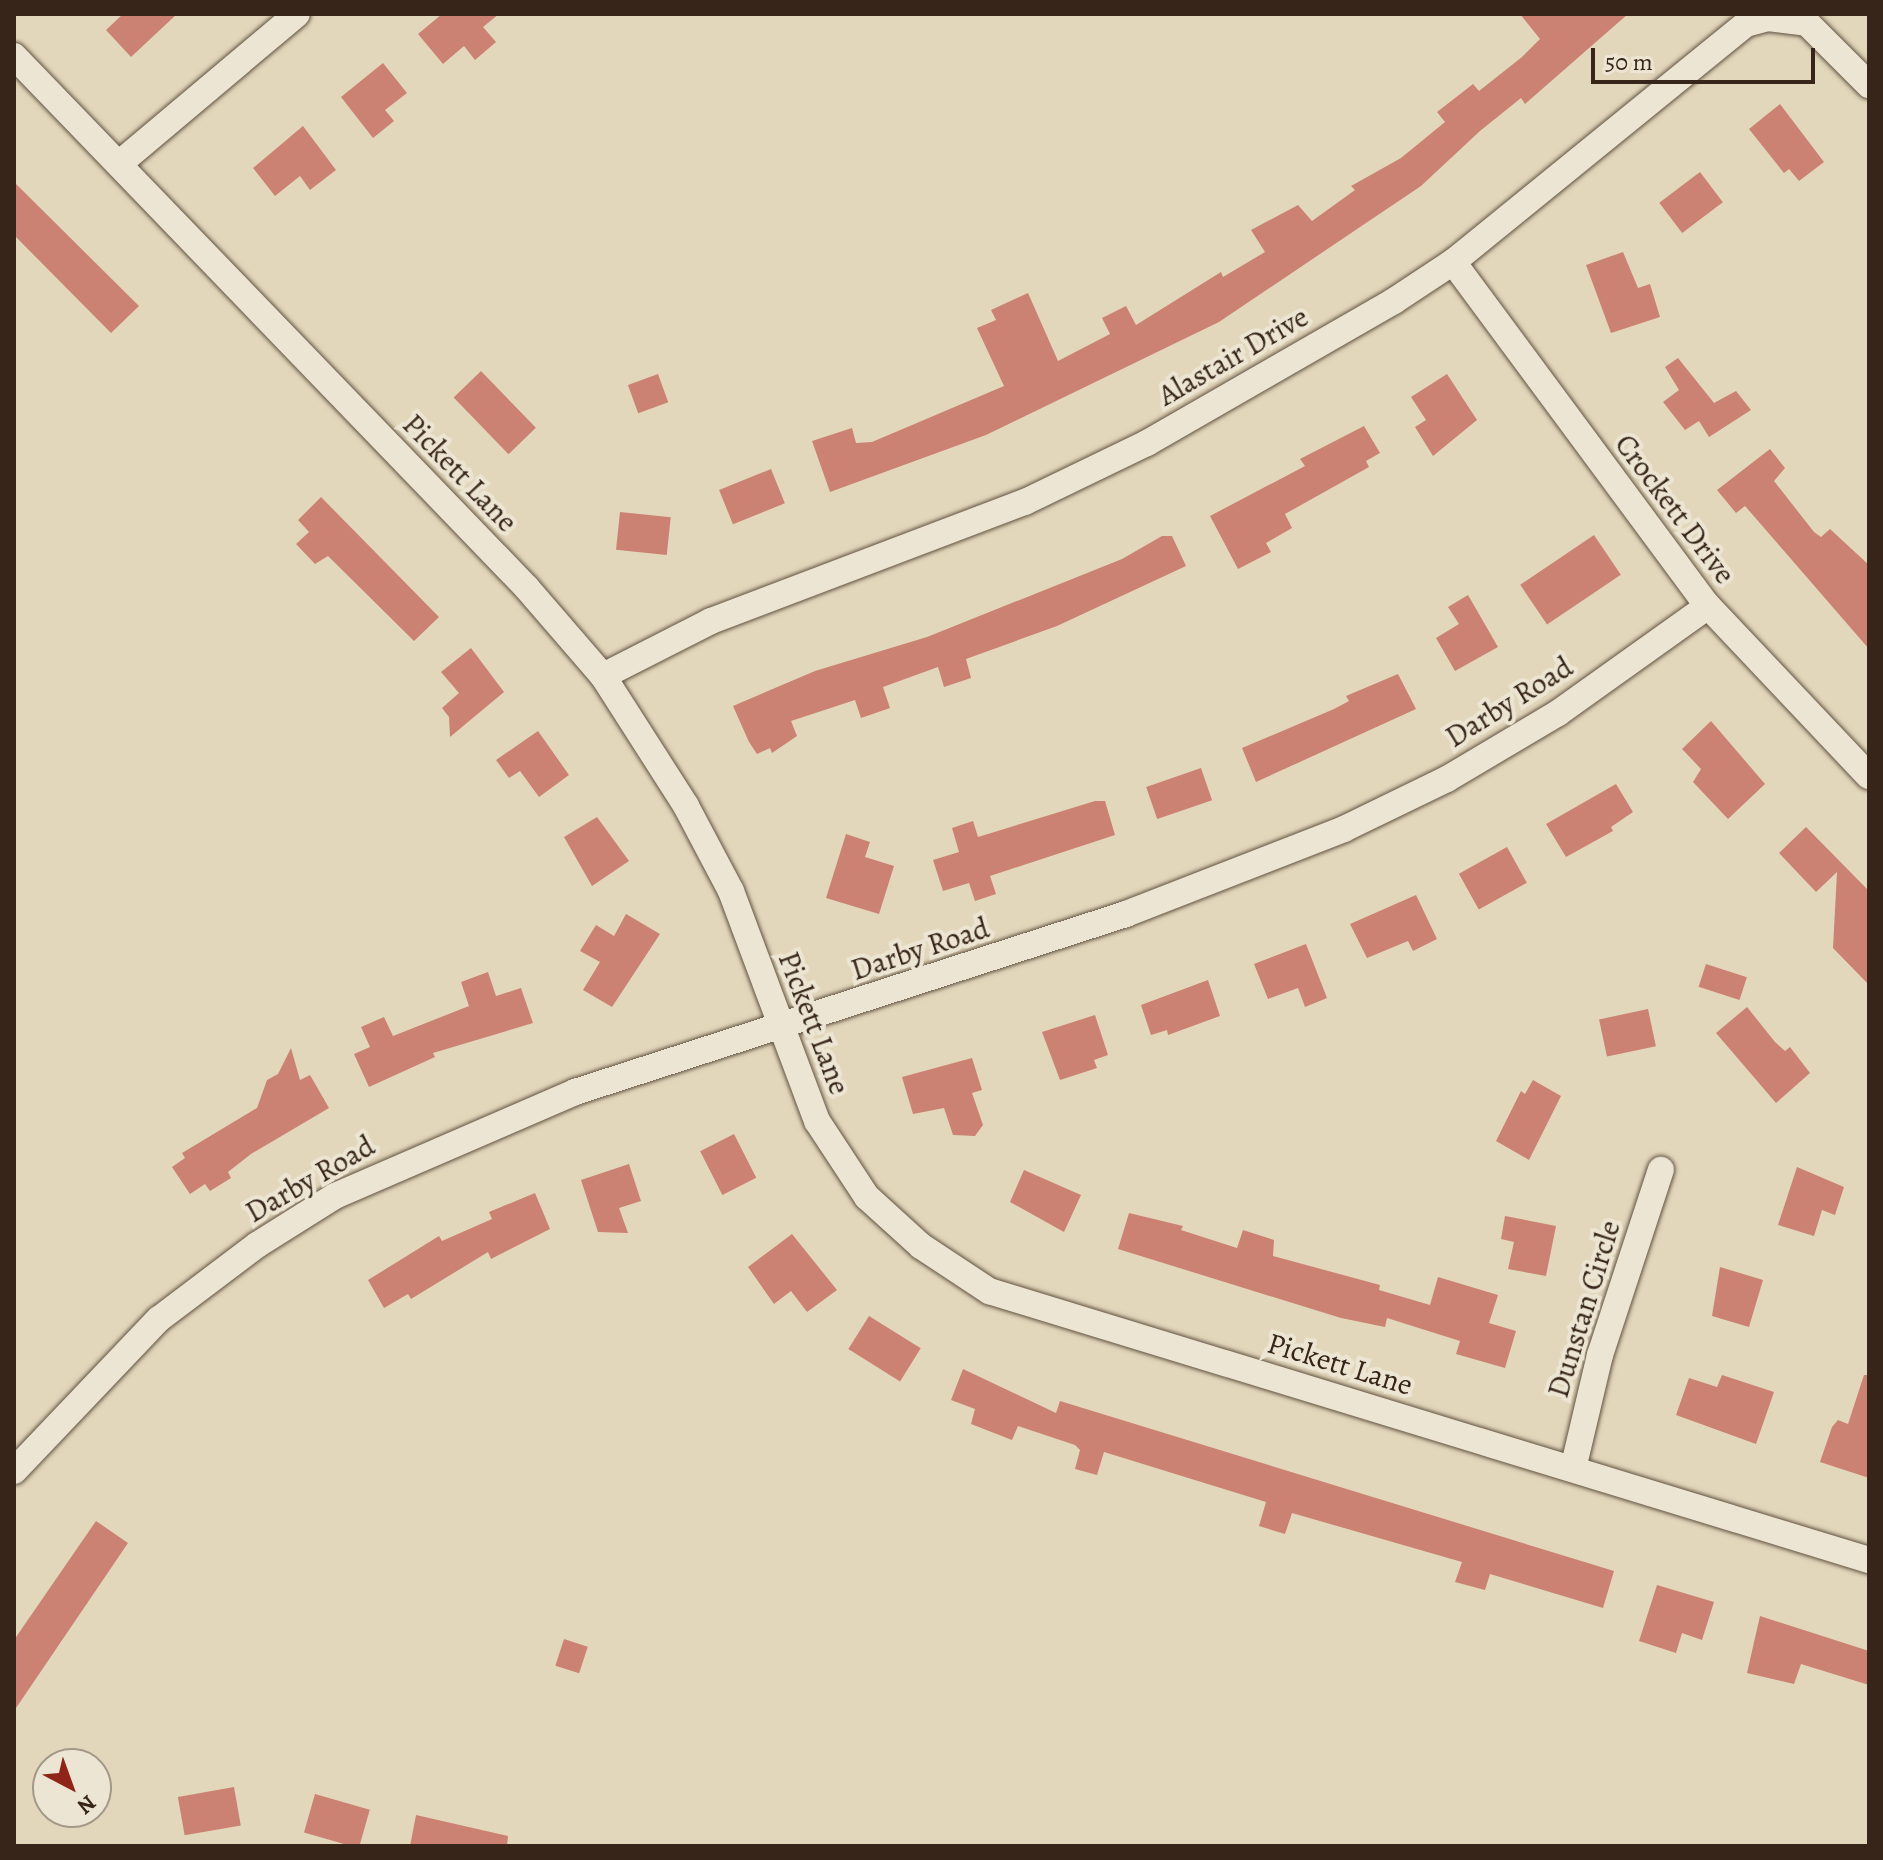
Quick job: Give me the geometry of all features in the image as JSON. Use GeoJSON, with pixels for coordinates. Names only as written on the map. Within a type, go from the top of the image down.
{"type":"FeatureCollection","features":[{"type":"Feature","properties":{"kind":"street"},"geometry":{"type":"LineString","coordinates":[[120,163],[297,14]]}},
{"type":"Feature","properties":{"kind":"street","name":"Alastair Drive"},"geometry":{"type":"LineString","coordinates":[[603,676],[711,621],[1025,502],[1079,476],[1367,317],[1453,262],[1746,24],[1793,18],[1832,44],[1869,85]]}},
{"type":"Feature","properties":{"kind":"street","name":"Pickett Lane"},"geometry":{"type":"LineString","coordinates":[[14,56],[527,588],[603,676],[686,806],[731,891],[817,1121],[867,1197],[921,1246],[989,1291],[1869,1560]]}},
{"type":"Feature","properties":{"kind":"street","name":"Crockett Drive"},"geometry":{"type":"LineString","coordinates":[[1453,262],[1708,606],[1869,776]]}},
{"type":"Feature","properties":{"kind":"street","name":"Darby Road"},"geometry":{"type":"LineString","coordinates":[[14,1471],[159,1319],[257,1245],[335,1196],[575,1092],[781,1029],[1126,914],[1344,829],[1447,779],[1558,713],[1708,606]]}},
{"type":"Feature","properties":{"kind":"street","name":"Dunstan Circle"},"geometry":{"type":"LineString","coordinates":[[1573,1469],[1600,1355],[1661,1170]]}},
{"type":"Feature","properties":{"kind":"building"},"geometry":{"type":"Polygon","coordinates":[[[123,14],[177,14],[131,57],[106,30],[123,14]]]}},
{"type":"Feature","properties":{"kind":"building"},"geometry":{"type":"Polygon","coordinates":[[[442,14],[499,14],[483,27],[496,42],[475,60],[464,46],[443,64],[418,34],[442,14]]]}},
{"type":"Feature","properties":{"kind":"building"},"geometry":{"type":"Polygon","coordinates":[[[1520,14],[1628,14],[1525,104],[1521,98],[1480,131],[1421,186],[1219,322],[986,435],[830,492],[812,441],[852,428],[856,443],[872,442],[1004,386],[977,328],[996,320],[991,310],[1028,293],[1058,361],[1110,334],[1102,318],[1126,306],[1136,325],[1221,272],[1223,277],[1265,252],[1251,230],[1298,205],[1312,221],[1355,190],[1351,186],[1401,158],[1445,122],[1437,112],[1473,84],[1479,91],[1522,57],[1540,39],[1520,14]]]}},
{"type":"Feature","properties":{"kind":"building"},"geometry":{"type":"Polygon","coordinates":[[[383,63],[407,93],[385,110],[394,121],[373,138],[341,97],[383,63]]]}},
{"type":"Feature","properties":{"kind":"building"},"geometry":{"type":"Polygon","coordinates":[[[1780,104],[1824,162],[1799,181],[1789,169],[1784,173],[1749,129],[1780,104]]]}},
{"type":"Feature","properties":{"kind":"building"},"geometry":{"type":"Polygon","coordinates":[[[303,126],[336,170],[310,190],[300,176],[275,196],[253,168],[303,126]]]}},
{"type":"Feature","properties":{"kind":"building"},"geometry":{"type":"Polygon","coordinates":[[[1700,172],[1723,202],[1682,233],[1659,203],[1700,172]]]}},
{"type":"Feature","properties":{"kind":"building"},"geometry":{"type":"Polygon","coordinates":[[[14,182],[139,306],[111,333],[14,235],[14,182]]]}},
{"type":"Feature","properties":{"kind":"building"},"geometry":{"type":"Polygon","coordinates":[[[1623,252],[1638,288],[1650,284],[1660,317],[1611,333],[1586,265],[1623,252]]]}},
{"type":"Feature","properties":{"kind":"building"},"geometry":{"type":"Polygon","coordinates":[[[1678,358],[1714,403],[1736,391],[1751,410],[1709,437],[1699,421],[1685,430],[1663,402],[1679,390],[1665,367],[1678,358]]]}},
{"type":"Feature","properties":{"kind":"building"},"geometry":{"type":"Polygon","coordinates":[[[481,371],[536,428],[509,454],[454,397],[481,371]]]}},
{"type":"Feature","properties":{"kind":"building"},"geometry":{"type":"Polygon","coordinates":[[[658,374],[668,402],[638,413],[628,385],[658,374]]]}},
{"type":"Feature","properties":{"kind":"building"},"geometry":{"type":"Polygon","coordinates":[[[1447,374],[1477,420],[1433,456],[1415,427],[1426,420],[1411,397],[1447,374]]]}},
{"type":"Feature","properties":{"kind":"building"},"geometry":{"type":"Polygon","coordinates":[[[1364,426],[1380,453],[1366,461],[1369,467],[1285,514],[1292,528],[1266,543],[1271,552],[1238,569],[1210,516],[1305,466],[1300,459],[1364,426]]]}},
{"type":"Feature","properties":{"kind":"building"},"geometry":{"type":"Polygon","coordinates":[[[1770,449],[1785,468],[1774,481],[1814,532],[1821,537],[1830,529],[1869,565],[1869,649],[1745,506],[1736,513],[1717,490],[1770,449]]]}},
{"type":"Feature","properties":{"kind":"building"},"geometry":{"type":"Polygon","coordinates":[[[771,469],[785,503],[733,524],[719,490],[771,469]]]}},
{"type":"Feature","properties":{"kind":"building"},"geometry":{"type":"Polygon","coordinates":[[[321,497],[439,617],[414,641],[328,556],[315,564],[296,544],[309,532],[298,520],[321,497]]]}},
{"type":"Feature","properties":{"kind":"building"},"geometry":{"type":"Polygon","coordinates":[[[620,512],[671,517],[667,555],[616,550],[620,512]]]}},
{"type":"Feature","properties":{"kind":"building"},"geometry":{"type":"Polygon","coordinates":[[[1594,535],[1621,575],[1547,625],[1520,585],[1594,535]]]}},
{"type":"Feature","properties":{"kind":"building"},"geometry":{"type":"Polygon","coordinates":[[[1162,536],[1172,536],[1186,566],[1057,626],[966,659],[971,678],[944,687],[938,667],[883,687],[890,708],[861,718],[855,700],[791,721],[797,736],[772,753],[770,748],[757,754],[749,742],[733,706],[815,671],[927,637],[1122,559],[1162,536]]]}},
{"type":"Feature","properties":{"kind":"building"},"geometry":{"type":"Polygon","coordinates":[[[1468,595],[1498,647],[1455,671],[1436,638],[1459,624],[1448,607],[1468,595]]]}},
{"type":"Feature","properties":{"kind":"building"},"geometry":{"type":"Polygon","coordinates":[[[471,648],[504,692],[450,737],[449,717],[442,708],[459,693],[441,672],[471,648]]]}},
{"type":"Feature","properties":{"kind":"building"},"geometry":{"type":"Polygon","coordinates":[[[1398,674],[1416,709],[1256,782],[1242,748],[1334,709],[1349,701],[1346,696],[1398,674]]]}},
{"type":"Feature","properties":{"kind":"building"},"geometry":{"type":"Polygon","coordinates":[[[1711,721],[1765,784],[1728,819],[1693,782],[1701,769],[1682,749],[1711,721]]]}},
{"type":"Feature","properties":{"kind":"building"},"geometry":{"type":"Polygon","coordinates":[[[538,731],[569,775],[539,797],[520,771],[509,778],[496,760],[538,731]]]}},
{"type":"Feature","properties":{"kind":"building"},"geometry":{"type":"Polygon","coordinates":[[[1201,768],[1212,800],[1157,819],[1146,787],[1201,768]]]}},
{"type":"Feature","properties":{"kind":"building"},"geometry":{"type":"Polygon","coordinates":[[[1616,784],[1633,812],[1611,827],[1613,831],[1566,857],[1546,824],[1616,784]]]}},
{"type":"Feature","properties":{"kind":"building"},"geometry":{"type":"Polygon","coordinates":[[[1095,801],[1105,801],[1115,835],[990,876],[996,894],[975,901],[969,883],[943,891],[933,860],[959,852],[952,828],[973,821],[978,837],[1095,801]]]}},
{"type":"Feature","properties":{"kind":"building"},"geometry":{"type":"Polygon","coordinates":[[[597,817],[629,861],[592,886],[564,837],[597,817]]]}},
{"type":"Feature","properties":{"kind":"building"},"geometry":{"type":"Polygon","coordinates":[[[1806,827],[1869,891],[1869,985],[1833,948],[1837,872],[1816,892],[1779,853],[1806,827]]]}},
{"type":"Feature","properties":{"kind":"building"},"geometry":{"type":"Polygon","coordinates":[[[846,834],[870,842],[865,857],[894,866],[879,914],[826,898],[846,834]]]}},
{"type":"Feature","properties":{"kind":"building"},"geometry":{"type":"Polygon","coordinates":[[[1507,847],[1527,883],[1479,910],[1459,874],[1507,847]]]}},
{"type":"Feature","properties":{"kind":"building"},"geometry":{"type":"Polygon","coordinates":[[[1416,895],[1437,939],[1413,951],[1408,941],[1367,958],[1350,924],[1416,895]]]}},
{"type":"Feature","properties":{"kind":"building"},"geometry":{"type":"Polygon","coordinates":[[[626,914],[660,934],[612,1007],[583,990],[600,962],[580,951],[596,925],[614,936],[626,914]]]}},
{"type":"Feature","properties":{"kind":"building"},"geometry":{"type":"Polygon","coordinates":[[[1306,944],[1327,998],[1305,1007],[1298,988],[1268,999],[1254,964],[1306,944]]]}},
{"type":"Feature","properties":{"kind":"building"},"geometry":{"type":"Polygon","coordinates":[[[1706,964],[1747,977],[1739,1000],[1699,987],[1706,964]]]}},
{"type":"Feature","properties":{"kind":"building"},"geometry":{"type":"Polygon","coordinates":[[[488,972],[496,996],[521,988],[533,1023],[433,1053],[435,1057],[369,1087],[354,1054],[370,1047],[361,1027],[384,1017],[393,1036],[469,1006],[461,982],[488,972]]]}},
{"type":"Feature","properties":{"kind":"building"},"geometry":{"type":"Polygon","coordinates":[[[1208,980],[1220,1016],[1168,1035],[1167,1030],[1151,1035],[1141,1005],[1208,980]]]}},
{"type":"Feature","properties":{"kind":"building"},"geometry":{"type":"Polygon","coordinates":[[[1747,1007],[1775,1042],[1785,1051],[1790,1047],[1810,1073],[1776,1103],[1716,1033],[1747,1007]]]}},
{"type":"Feature","properties":{"kind":"building"},"geometry":{"type":"Polygon","coordinates":[[[1648,1009],[1656,1046],[1607,1057],[1599,1019],[1648,1009]]]}},
{"type":"Feature","properties":{"kind":"building"},"geometry":{"type":"Polygon","coordinates":[[[1095,1015],[1108,1055],[1094,1060],[1097,1068],[1060,1080],[1042,1032],[1095,1015]]]}},
{"type":"Feature","properties":{"kind":"building"},"geometry":{"type":"Polygon","coordinates":[[[291,1048],[300,1080],[310,1075],[329,1108],[251,1154],[228,1172],[231,1178],[210,1191],[205,1184],[190,1194],[172,1167],[185,1158],[182,1153],[257,1108],[267,1080],[278,1074],[291,1048]]]}},
{"type":"Feature","properties":{"kind":"building"},"geometry":{"type":"Polygon","coordinates":[[[972,1058],[982,1090],[972,1093],[983,1125],[975,1136],[953,1135],[944,1108],[913,1114],[902,1077],[972,1058]]]}},
{"type":"Feature","properties":{"kind":"building"},"geometry":{"type":"Polygon","coordinates":[[[1533,1080],[1561,1096],[1529,1160],[1496,1141],[1521,1091],[1525,1094],[1533,1080]]]}},
{"type":"Feature","properties":{"kind":"building"},"geometry":{"type":"Polygon","coordinates":[[[734,1134],[756,1178],[722,1195],[700,1151],[734,1134]]]}},
{"type":"Feature","properties":{"kind":"building"},"geometry":{"type":"Polygon","coordinates":[[[629,1164],[641,1201],[619,1208],[628,1233],[598,1232],[581,1180],[629,1164]]]}},
{"type":"Feature","properties":{"kind":"building"},"geometry":{"type":"Polygon","coordinates":[[[1797,1167],[1844,1187],[1835,1215],[1822,1210],[1814,1236],[1778,1225],[1797,1167]]]}},
{"type":"Feature","properties":{"kind":"building"},"geometry":{"type":"Polygon","coordinates":[[[1024,1170],[1081,1195],[1064,1232],[1010,1202],[1024,1170]]]}},
{"type":"Feature","properties":{"kind":"building"},"geometry":{"type":"Polygon","coordinates":[[[535,1193],[550,1229],[491,1259],[488,1252],[411,1299],[408,1294],[384,1308],[368,1280],[439,1236],[442,1241],[492,1219],[489,1212],[535,1193]]]}},
{"type":"Feature","properties":{"kind":"building"},"geometry":{"type":"Polygon","coordinates":[[[1129,1213],[1183,1226],[1181,1230],[1237,1248],[1243,1230],[1274,1240],[1273,1256],[1380,1285],[1379,1290],[1430,1305],[1438,1277],[1498,1295],[1489,1323],[1516,1331],[1505,1368],[1456,1354],[1460,1341],[1387,1318],[1385,1327],[1341,1318],[1118,1249],[1129,1213]]]}},
{"type":"Feature","properties":{"kind":"building"},"geometry":{"type":"Polygon","coordinates":[[[1505,1216],[1556,1226],[1546,1276],[1508,1269],[1514,1242],[1501,1239],[1505,1216]]]}},
{"type":"Feature","properties":{"kind":"building"},"geometry":{"type":"Polygon","coordinates":[[[792,1234],[837,1290],[807,1312],[791,1291],[774,1304],[748,1267],[792,1234]]]}},
{"type":"Feature","properties":{"kind":"building"},"geometry":{"type":"Polygon","coordinates":[[[1720,1267],[1763,1280],[1749,1327],[1712,1316],[1720,1267]]]}},
{"type":"Feature","properties":{"kind":"building"},"geometry":{"type":"Polygon","coordinates":[[[869,1316],[921,1348],[900,1381],[848,1349],[869,1316]]]}},
{"type":"Feature","properties":{"kind":"building"},"geometry":{"type":"Polygon","coordinates":[[[963,1369],[1056,1413],[1060,1401],[1614,1571],[1603,1608],[1490,1574],[1485,1590],[1455,1582],[1462,1562],[1292,1513],[1285,1534],[1259,1526],[1266,1502],[1104,1452],[1097,1475],[1075,1469],[1080,1450],[1075,1445],[1018,1426],[1012,1440],[971,1424],[975,1409],[951,1400],[963,1369]]]}},
{"type":"Feature","properties":{"kind":"building"},"geometry":{"type":"Polygon","coordinates":[[[1722,1375],[1774,1392],[1756,1444],[1676,1415],[1689,1378],[1717,1387],[1722,1375]]]}},
{"type":"Feature","properties":{"kind":"building"},"geometry":{"type":"Polygon","coordinates":[[[1864,1375],[1869,1375],[1869,1478],[1820,1462],[1832,1427],[1838,1420],[1848,1424],[1864,1375]]]}},
{"type":"Feature","properties":{"kind":"building"},"geometry":{"type":"Polygon","coordinates":[[[96,1521],[128,1543],[14,1711],[14,1640],[96,1521]]]}},
{"type":"Feature","properties":{"kind":"building"},"geometry":{"type":"Polygon","coordinates":[[[1657,1585],[1714,1602],[1702,1640],[1682,1633],[1676,1653],[1639,1641],[1657,1585]]]}},
{"type":"Feature","properties":{"kind":"building"},"geometry":{"type":"Polygon","coordinates":[[[1760,1616],[1869,1651],[1869,1685],[1801,1664],[1794,1684],[1747,1673],[1760,1616]]]}},
{"type":"Feature","properties":{"kind":"building"},"geometry":{"type":"Polygon","coordinates":[[[564,1639],[588,1647],[579,1673],[555,1666],[564,1639]]]}},
{"type":"Feature","properties":{"kind":"building"},"geometry":{"type":"Polygon","coordinates":[[[234,1787],[241,1825],[185,1835],[178,1797],[234,1787]]]}},
{"type":"Feature","properties":{"kind":"building"},"geometry":{"type":"Polygon","coordinates":[[[315,1794],[370,1810],[359,1846],[304,1832],[315,1794]]]}},
{"type":"Feature","properties":{"kind":"building"},"geometry":{"type":"Polygon","coordinates":[[[416,1815],[508,1836],[507,1846],[410,1846],[416,1815]]]}}]}
